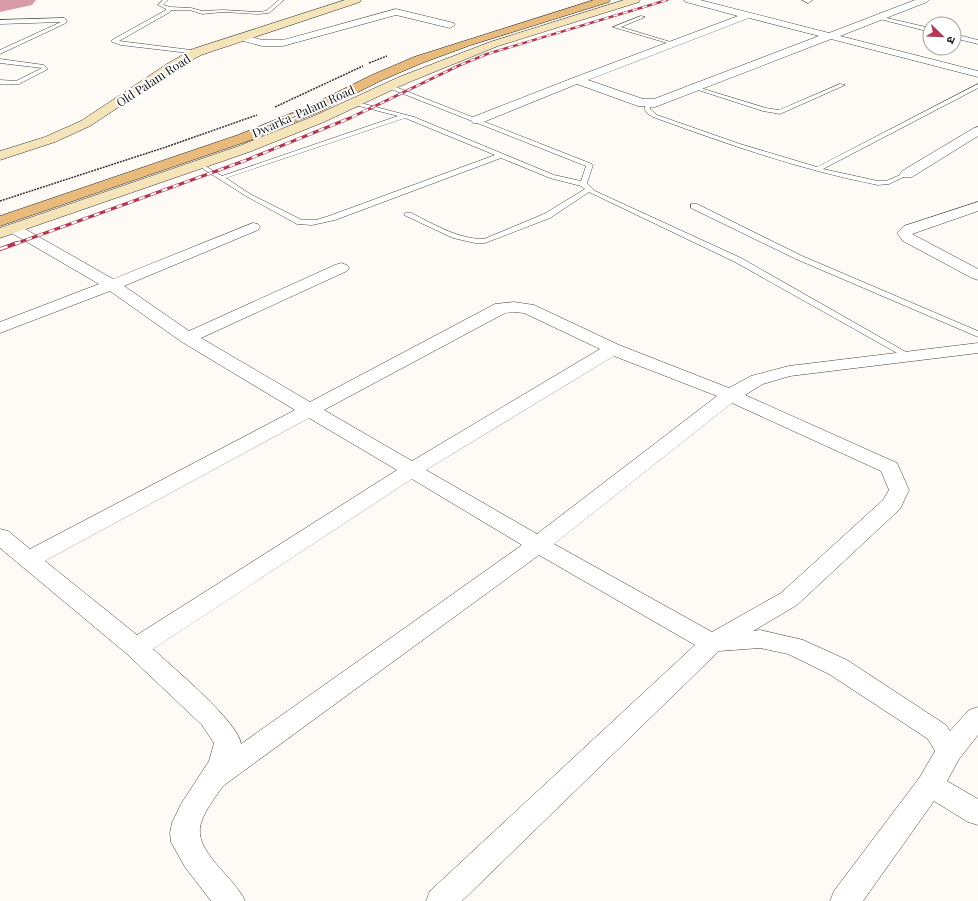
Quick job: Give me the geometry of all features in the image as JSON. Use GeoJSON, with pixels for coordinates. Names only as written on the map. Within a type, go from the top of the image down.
{"type":"FeatureCollection","features":[{"type":"Feature","properties":{"kind":"main road","name":"Dwarka-Palam Road"},"geometry":{"type":"LineString","coordinates":[[0,209],[232,132],[299,105],[404,56],[454,39],[582,0]]}},
{"type":"Feature","properties":{"kind":"main road","name":"Dwarka-Palam Road"},"geometry":{"type":"LineString","coordinates":[[4,227],[243,138],[314,109],[376,78],[418,60],[605,0]]}},
{"type":"Feature","properties":{"kind":"street","name":"Old Palam Road"},"geometry":{"type":"LineString","coordinates":[[0,156],[59,136],[78,127],[96,117],[178,62],[197,52],[356,0]]}},
{"type":"Feature","properties":{"kind":"street"},"geometry":{"type":"LineString","coordinates":[[4,227],[200,165],[312,122],[388,86],[444,62],[494,44],[635,0]]}},
{"type":"Feature","properties":{"kind":"street"},"geometry":{"type":"LineString","coordinates":[[689,0],[978,74]]}},
{"type":"Feature","properties":{"kind":"street"},"geometry":{"type":"LineString","coordinates":[[577,80],[629,100],[649,104],[663,101],[878,18],[918,1]]}},
{"type":"Feature","properties":{"kind":"street"},"geometry":{"type":"LineString","coordinates":[[240,37],[262,43],[283,43],[396,12],[450,25]]}},
{"type":"Feature","properties":{"kind":"street"},"geometry":{"type":"LineString","coordinates":[[477,120],[577,80],[749,15]]}},
{"type":"Feature","properties":{"kind":"street"},"geometry":{"type":"LineString","coordinates":[[907,174],[978,131]]}},
{"type":"Feature","properties":{"kind":"street"},"geometry":{"type":"LineString","coordinates":[[978,206],[909,229],[904,233],[908,238],[978,276]]}},
{"type":"Feature","properties":{"kind":"street"},"geometry":{"type":"LineString","coordinates":[[4,227],[112,285],[188,338],[311,410],[410,471],[712,643],[760,639],[794,646],[838,667],[937,732],[949,751]]}},
{"type":"Feature","properties":{"kind":"street"},"geometry":{"type":"LineString","coordinates":[[0,328],[112,285],[253,227]]}},
{"type":"Feature","properties":{"kind":"street"},"geometry":{"type":"LineString","coordinates":[[188,338],[341,268]]}},
{"type":"Feature","properties":{"kind":"street"},"geometry":{"type":"LineString","coordinates":[[28,560],[501,308],[514,307],[528,309],[613,349],[730,395],[890,467],[899,490],[892,504],[789,599],[712,643],[441,901]]}},
{"type":"Feature","properties":{"kind":"street"},"geometry":{"type":"LineString","coordinates":[[212,779],[538,545],[730,395],[757,380],[790,371],[977,346]]}},
{"type":"Feature","properties":{"kind":"street"},"geometry":{"type":"LineString","coordinates":[[136,648],[410,471],[613,349]]}},
{"type":"Feature","properties":{"kind":"street"},"geometry":{"type":"LineString","coordinates":[[0,536],[136,648],[211,718],[228,742],[222,764],[197,802],[186,826],[185,840],[202,867],[230,901]]}},
{"type":"Feature","properties":{"kind":"street"},"geometry":{"type":"LineString","coordinates":[[845,901],[930,785],[949,751],[978,717]]}},
{"type":"Feature","properties":{"kind":"street"},"geometry":{"type":"LineString","coordinates":[[930,785],[978,813]]}},
{"type":"Feature","properties":{"kind":"lane"},"geometry":{"type":"LineString","coordinates":[[166,0],[160,5],[169,8],[191,9],[202,13],[223,11],[258,13],[267,12],[282,0]]}},
{"type":"Feature","properties":{"kind":"lane"},"geometry":{"type":"LineString","coordinates":[[169,8],[168,11],[114,41],[197,52]]}},
{"type":"Feature","properties":{"kind":"lane"},"geometry":{"type":"LineString","coordinates":[[643,17],[616,26],[617,28],[672,44]]}},
{"type":"Feature","properties":{"kind":"lane"},"geometry":{"type":"LineString","coordinates":[[878,18],[922,28]]}},
{"type":"Feature","properties":{"kind":"lane"},"geometry":{"type":"LineString","coordinates":[[0,22],[64,20],[64,22],[0,52]]}},
{"type":"Feature","properties":{"kind":"lane"},"geometry":{"type":"LineString","coordinates":[[962,38],[978,42]]}},
{"type":"Feature","properties":{"kind":"lane"},"geometry":{"type":"LineString","coordinates":[[0,61],[36,65],[44,67],[45,69],[17,83],[0,82]]}},
{"type":"Feature","properties":{"kind":"lane"},"geometry":{"type":"LineString","coordinates":[[695,88],[765,110],[780,112],[842,85]]}},
{"type":"Feature","properties":{"kind":"lane"},"geometry":{"type":"LineString","coordinates":[[388,86],[590,165],[586,187],[547,216],[485,241],[476,242],[461,239],[408,215]]}},
{"type":"Feature","properties":{"kind":"lane"},"geometry":{"type":"LineString","coordinates":[[817,170],[978,86]]}},
{"type":"Feature","properties":{"kind":"lane"},"geometry":{"type":"LineString","coordinates":[[353,103],[405,116],[552,177],[586,187],[738,260],[908,356]]}},
{"type":"Feature","properties":{"kind":"lane"},"geometry":{"type":"LineString","coordinates":[[649,104],[647,109],[655,116],[755,152],[817,170],[878,183],[887,183],[907,174]]}},
{"type":"Feature","properties":{"kind":"lane"},"geometry":{"type":"LineString","coordinates":[[221,178],[405,116]]}},
{"type":"Feature","properties":{"kind":"lane"},"geometry":{"type":"LineString","coordinates":[[200,165],[248,195],[300,222],[317,223],[502,155]]}},
{"type":"Feature","properties":{"kind":"lane"},"geometry":{"type":"LineString","coordinates":[[694,206],[740,231],[977,346]]}},
{"type":"Feature","properties":{"kind":"path"},"geometry":{"type":"LineString","coordinates":[[272,108],[388,56]]}},
{"type":"Feature","properties":{"kind":"path"},"geometry":{"type":"LineString","coordinates":[[0,201],[166,147],[258,114]]}},
{"type":"Feature","properties":{"kind":"taxiway"},"geometry":{"type":"LineString","coordinates":[[0,4],[23,0]]}},
{"type":"Feature","properties":{"kind":"railway"},"geometry":{"type":"LineString","coordinates":[[371,108],[460,65],[487,54],[667,0]]}},
{"type":"Feature","properties":{"kind":"railway"},"geometry":{"type":"LineString","coordinates":[[15,244],[244,161],[350,118],[373,107]]}},
{"type":"Feature","properties":{"kind":"railway"},"geometry":{"type":"LineString","coordinates":[[0,249],[17,243]]}}]}
